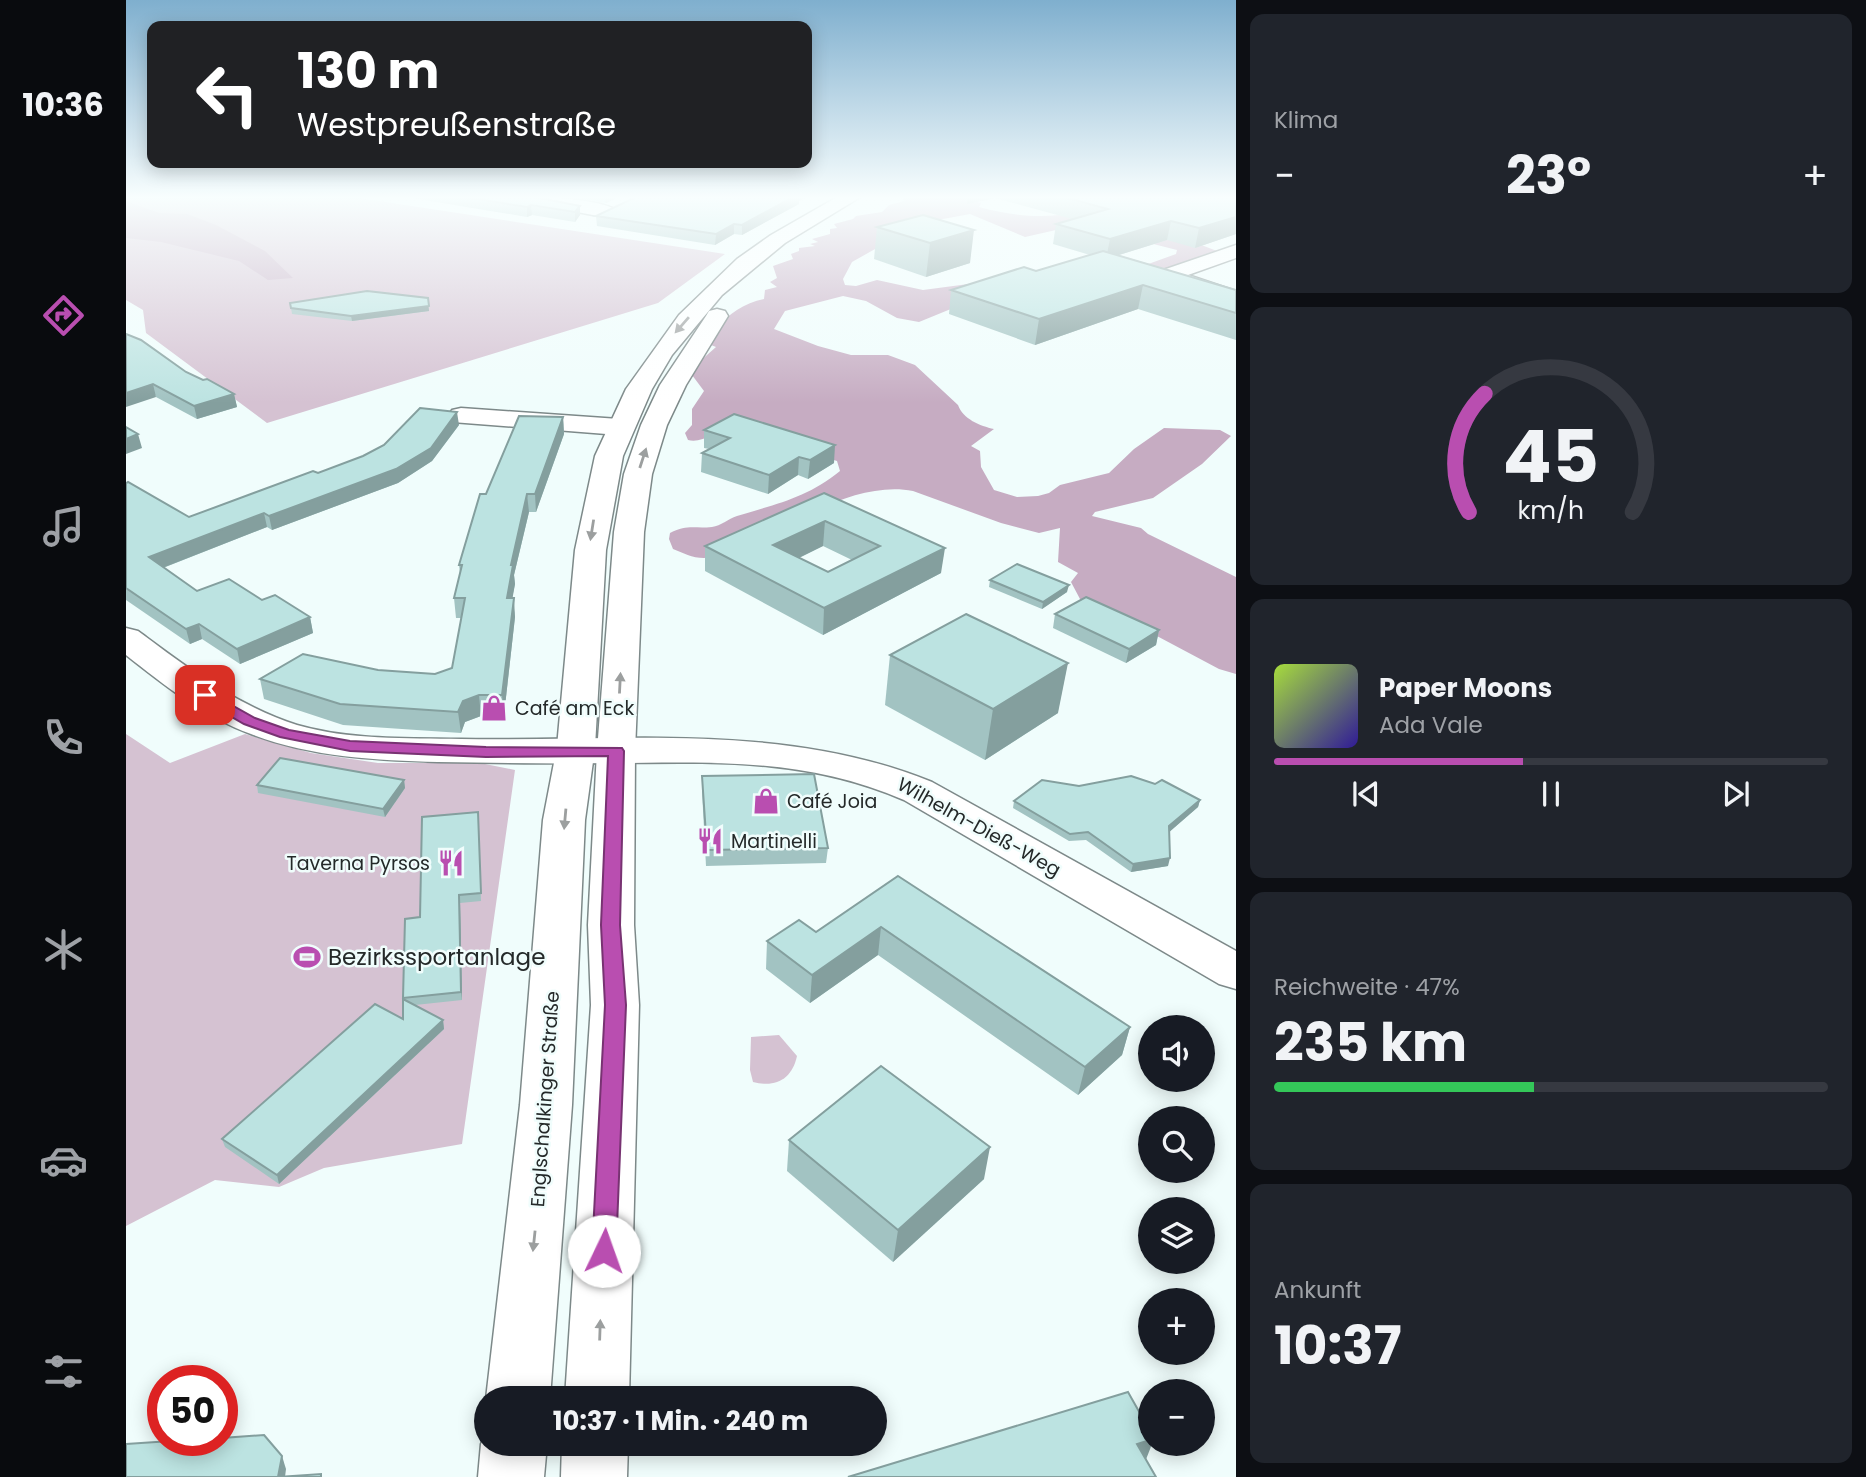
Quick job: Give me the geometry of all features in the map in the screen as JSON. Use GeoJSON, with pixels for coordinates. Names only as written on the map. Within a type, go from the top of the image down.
{"type":"FeatureCollection","features":[{"type":"Feature","properties":{"kind":"main road","name":"Englschalkinger Straße"},"geometry":{"type":"LineString","coordinates":[[598,1386],[615,1005],[586,575],[593,522],[611,447],[619,428],[662,348],[718,286],[744,265]]}},
{"type":"Feature","properties":{"kind":"main road","name":"Englschalkinger Straße"},"geometry":{"type":"LineString","coordinates":[[519,1386],[543,1153],[569,785],[596,752],[638,474],[654,425],[694,350],[718,314],[772,265]]}},
{"type":"Feature","properties":{"kind":"main road"},"geometry":{"type":"LineString","coordinates":[[1196,265],[1170,274],[1193,285],[1236,298]]}},
{"type":"Feature","properties":{"kind":"main road"},"geometry":{"type":"LineString","coordinates":[[461,416],[619,428]]}},
{"type":"Feature","properties":{"kind":"main road","name":"Wilhelm-Dieß-Weg"},"geometry":{"type":"LineString","coordinates":[[126,638],[182,681],[250,721],[285,734],[374,748],[596,752],[743,751],[794,755],[890,778],[1236,971]]}},
{"type":"Feature","properties":{"kind":"main road"},"geometry":{"type":"LineString","coordinates":[[511,1477],[513,1456]]}},
{"type":"Feature","properties":{"kind":"main road"},"geometry":{"type":"LineString","coordinates":[[594,1477],[595,1456]]}},
{"type":"Feature","properties":{"kind":"shaded area"},"geometry":{"type":"Polygon","coordinates":[[[126,265],[710,265],[658,303],[267,423],[146,333],[143,310],[126,300],[126,265]]]}},
{"type":"Feature","properties":{"kind":"shaded area"},"geometry":{"type":"Polygon","coordinates":[[[245,265],[279,265],[293,278],[268,280],[245,265]]]}},
{"type":"Feature","properties":{"kind":"shaded area"},"geometry":{"type":"Polygon","coordinates":[[[850,265],[843,279],[845,285],[856,286],[877,280],[923,290],[991,281],[1007,286],[919,322],[897,318],[866,301],[843,296],[785,311],[774,329],[851,355],[888,355],[915,365],[958,405],[968,418],[994,429],[971,446],[980,451],[981,467],[994,490],[1017,497],[1038,496],[1049,493],[1060,485],[1109,473],[1134,449],[1164,428],[1220,430],[1231,436],[1202,464],[1153,498],[1095,512],[1092,516],[1141,528],[1148,534],[1236,577],[1236,674],[1219,669],[1080,599],[1071,582],[1078,573],[1058,562],[1060,528],[1039,533],[1001,523],[913,491],[878,491],[841,500],[722,555],[700,558],[673,549],[669,539],[670,533],[676,530],[715,526],[791,499],[815,488],[840,471],[837,461],[741,432],[726,432],[694,441],[688,440],[685,433],[692,425],[692,409],[704,391],[689,371],[716,347],[706,343],[720,331],[716,328],[721,323],[743,306],[764,299],[765,290],[777,287],[770,282],[777,278],[773,266],[850,265]]]}},
{"type":"Feature","properties":{"kind":"shaded area"},"geometry":{"type":"Polygon","coordinates":[[[1177,265],[1165,269],[1143,270],[1140,267],[1177,265]]]}},
{"type":"Feature","properties":{"kind":"shaded area","name":"Bezirkssportanlage"},"geometry":{"type":"Polygon","coordinates":[[[126,734],[170,763],[245,734],[311,753],[378,763],[480,763],[515,770],[462,1144],[324,1168],[279,1187],[215,1180],[126,1226],[126,734]]]}},
{"type":"Feature","properties":{"kind":"shaded area"},"geometry":{"type":"Polygon","coordinates":[[[779,1035],[797,1056],[795,1064],[782,1080],[769,1084],[753,1082],[750,1070],[751,1037],[779,1035]]]}},
{"type":"Feature","properties":{"kind":"building"},"geometry":{"type":"Polygon","coordinates":[[[1056,265],[1150,265],[1236,290],[1236,313],[1143,285],[1039,319],[951,290],[1024,267],[1036,271],[1056,265]]]}},
{"type":"Feature","properties":{"kind":"building"},"geometry":{"type":"Polygon","coordinates":[[[367,291],[428,298],[429,306],[351,316],[291,308],[290,303],[367,291]]]}},
{"type":"Feature","properties":{"kind":"building"},"geometry":{"type":"Polygon","coordinates":[[[126,334],[141,340],[186,372],[203,380],[207,379],[234,394],[194,406],[153,384],[126,393],[126,334]]]}},
{"type":"Feature","properties":{"kind":"building"},"geometry":{"type":"Polygon","coordinates":[[[420,408],[457,412],[431,448],[396,469],[269,516],[264,513],[149,557],[197,591],[229,579],[262,600],[275,595],[310,617],[237,649],[199,624],[186,629],[126,588],[126,483],[189,517],[313,471],[318,473],[363,456],[384,445],[420,408]]]}},
{"type":"Feature","properties":{"kind":"building"},"geometry":{"type":"Polygon","coordinates":[[[734,414],[835,445],[810,460],[799,457],[769,475],[702,453],[730,438],[704,430],[734,414]]]}},
{"type":"Feature","properties":{"kind":"building"},"geometry":{"type":"Polygon","coordinates":[[[519,416],[563,417],[535,494],[527,494],[511,565],[507,598],[514,598],[502,695],[479,695],[463,701],[458,712],[340,704],[260,679],[303,654],[378,670],[435,674],[452,668],[465,598],[454,598],[462,565],[459,565],[480,494],[486,494],[519,416]]]}},
{"type":"Feature","properties":{"kind":"building"},"geometry":{"type":"Polygon","coordinates":[[[126,427],[138,434],[126,439],[126,427]]]}},
{"type":"Feature","properties":{"kind":"building"},"geometry":{"type":"Polygon","coordinates":[[[824,493],[945,548],[824,608],[705,546],[824,493]],[[825,521],[773,545],[828,572],[880,546],[825,521]]]}},
{"type":"Feature","properties":{"kind":"building"},"geometry":{"type":"Polygon","coordinates":[[[1017,564],[1069,585],[1043,602],[990,580],[1017,564]]]}},
{"type":"Feature","properties":{"kind":"building"},"geometry":{"type":"Polygon","coordinates":[[[1086,597],[1159,630],[1129,649],[1055,614],[1086,597]]]}},
{"type":"Feature","properties":{"kind":"building"},"geometry":{"type":"Polygon","coordinates":[[[966,614],[1068,663],[993,709],[890,655],[966,614]]]}},
{"type":"Feature","properties":{"kind":"building"},"geometry":{"type":"Polygon","coordinates":[[[280,758],[404,780],[383,809],[257,785],[280,758]]]}},
{"type":"Feature","properties":{"kind":"building"},"geometry":{"type":"Polygon","coordinates":[[[814,774],[828,848],[707,850],[702,776],[814,774]]]}},
{"type":"Feature","properties":{"kind":"building"},"geometry":{"type":"Polygon","coordinates":[[[1131,776],[1155,784],[1162,780],[1200,800],[1169,826],[1170,858],[1133,864],[1088,832],[1070,834],[1014,801],[1042,780],[1079,786],[1131,776]]]}},
{"type":"Feature","properties":{"kind":"building"},"geometry":{"type":"Polygon","coordinates":[[[478,812],[481,893],[459,895],[461,992],[403,998],[405,919],[420,917],[422,817],[478,812]]]}},
{"type":"Feature","properties":{"kind":"building"},"geometry":{"type":"Polygon","coordinates":[[[898,876],[1130,1027],[1085,1067],[881,927],[812,975],[767,941],[799,920],[816,932],[898,876]]]}},
{"type":"Feature","properties":{"kind":"building"},"geometry":{"type":"Polygon","coordinates":[[[403,999],[443,1020],[277,1175],[222,1139],[375,1004],[403,1019],[403,999]]]}},
{"type":"Feature","properties":{"kind":"building"},"geometry":{"type":"Polygon","coordinates":[[[881,1066],[990,1147],[898,1230],[789,1140],[881,1066]]]}},
{"type":"Feature","properties":{"kind":"building"},"geometry":{"type":"Polygon","coordinates":[[[1128,1392],[1138,1410],[1138,1456],[1144,1456],[1156,1477],[848,1477],[1128,1392]]]}},
{"type":"Feature","properties":{"kind":"building"},"geometry":{"type":"Polygon","coordinates":[[[264,1435],[282,1456],[278,1477],[126,1477],[126,1444],[147,1443],[147,1456],[238,1456],[238,1437],[264,1435]]]}},
{"type":"Feature","properties":{"kind":"building"},"geometry":{"type":"Polygon","coordinates":[[[321,1474],[321,1477],[278,1477],[321,1474]]]}},
{"type":"Feature","properties":{"kind":"place","name":"Café am Eck"},"geometry":{"type":"Point","coordinates":[494,708]}},
{"type":"Feature","properties":{"kind":"place","name":"Café Joia"},"geometry":{"type":"Point","coordinates":[766,801]}},
{"type":"Feature","properties":{"kind":"place","name":"Martinelli"},"geometry":{"type":"Point","coordinates":[710,841]}},
{"type":"Feature","properties":{"kind":"place","name":"Taverna Pyrsos"},"geometry":{"type":"Point","coordinates":[451,863]}},
{"type":"Feature","properties":{"kind":"place","name":"Bezirkssportanlage"},"geometry":{"type":"Point","coordinates":[307,957]}},
{"type":"Feature","properties":{"kind":"route"},"geometry":{"type":"LineString","coordinates":[[205,695],[250,721],[285,734],[350,746],[486,752],[616,751],[611,925],[615,1005],[604,1251]]}}]}
